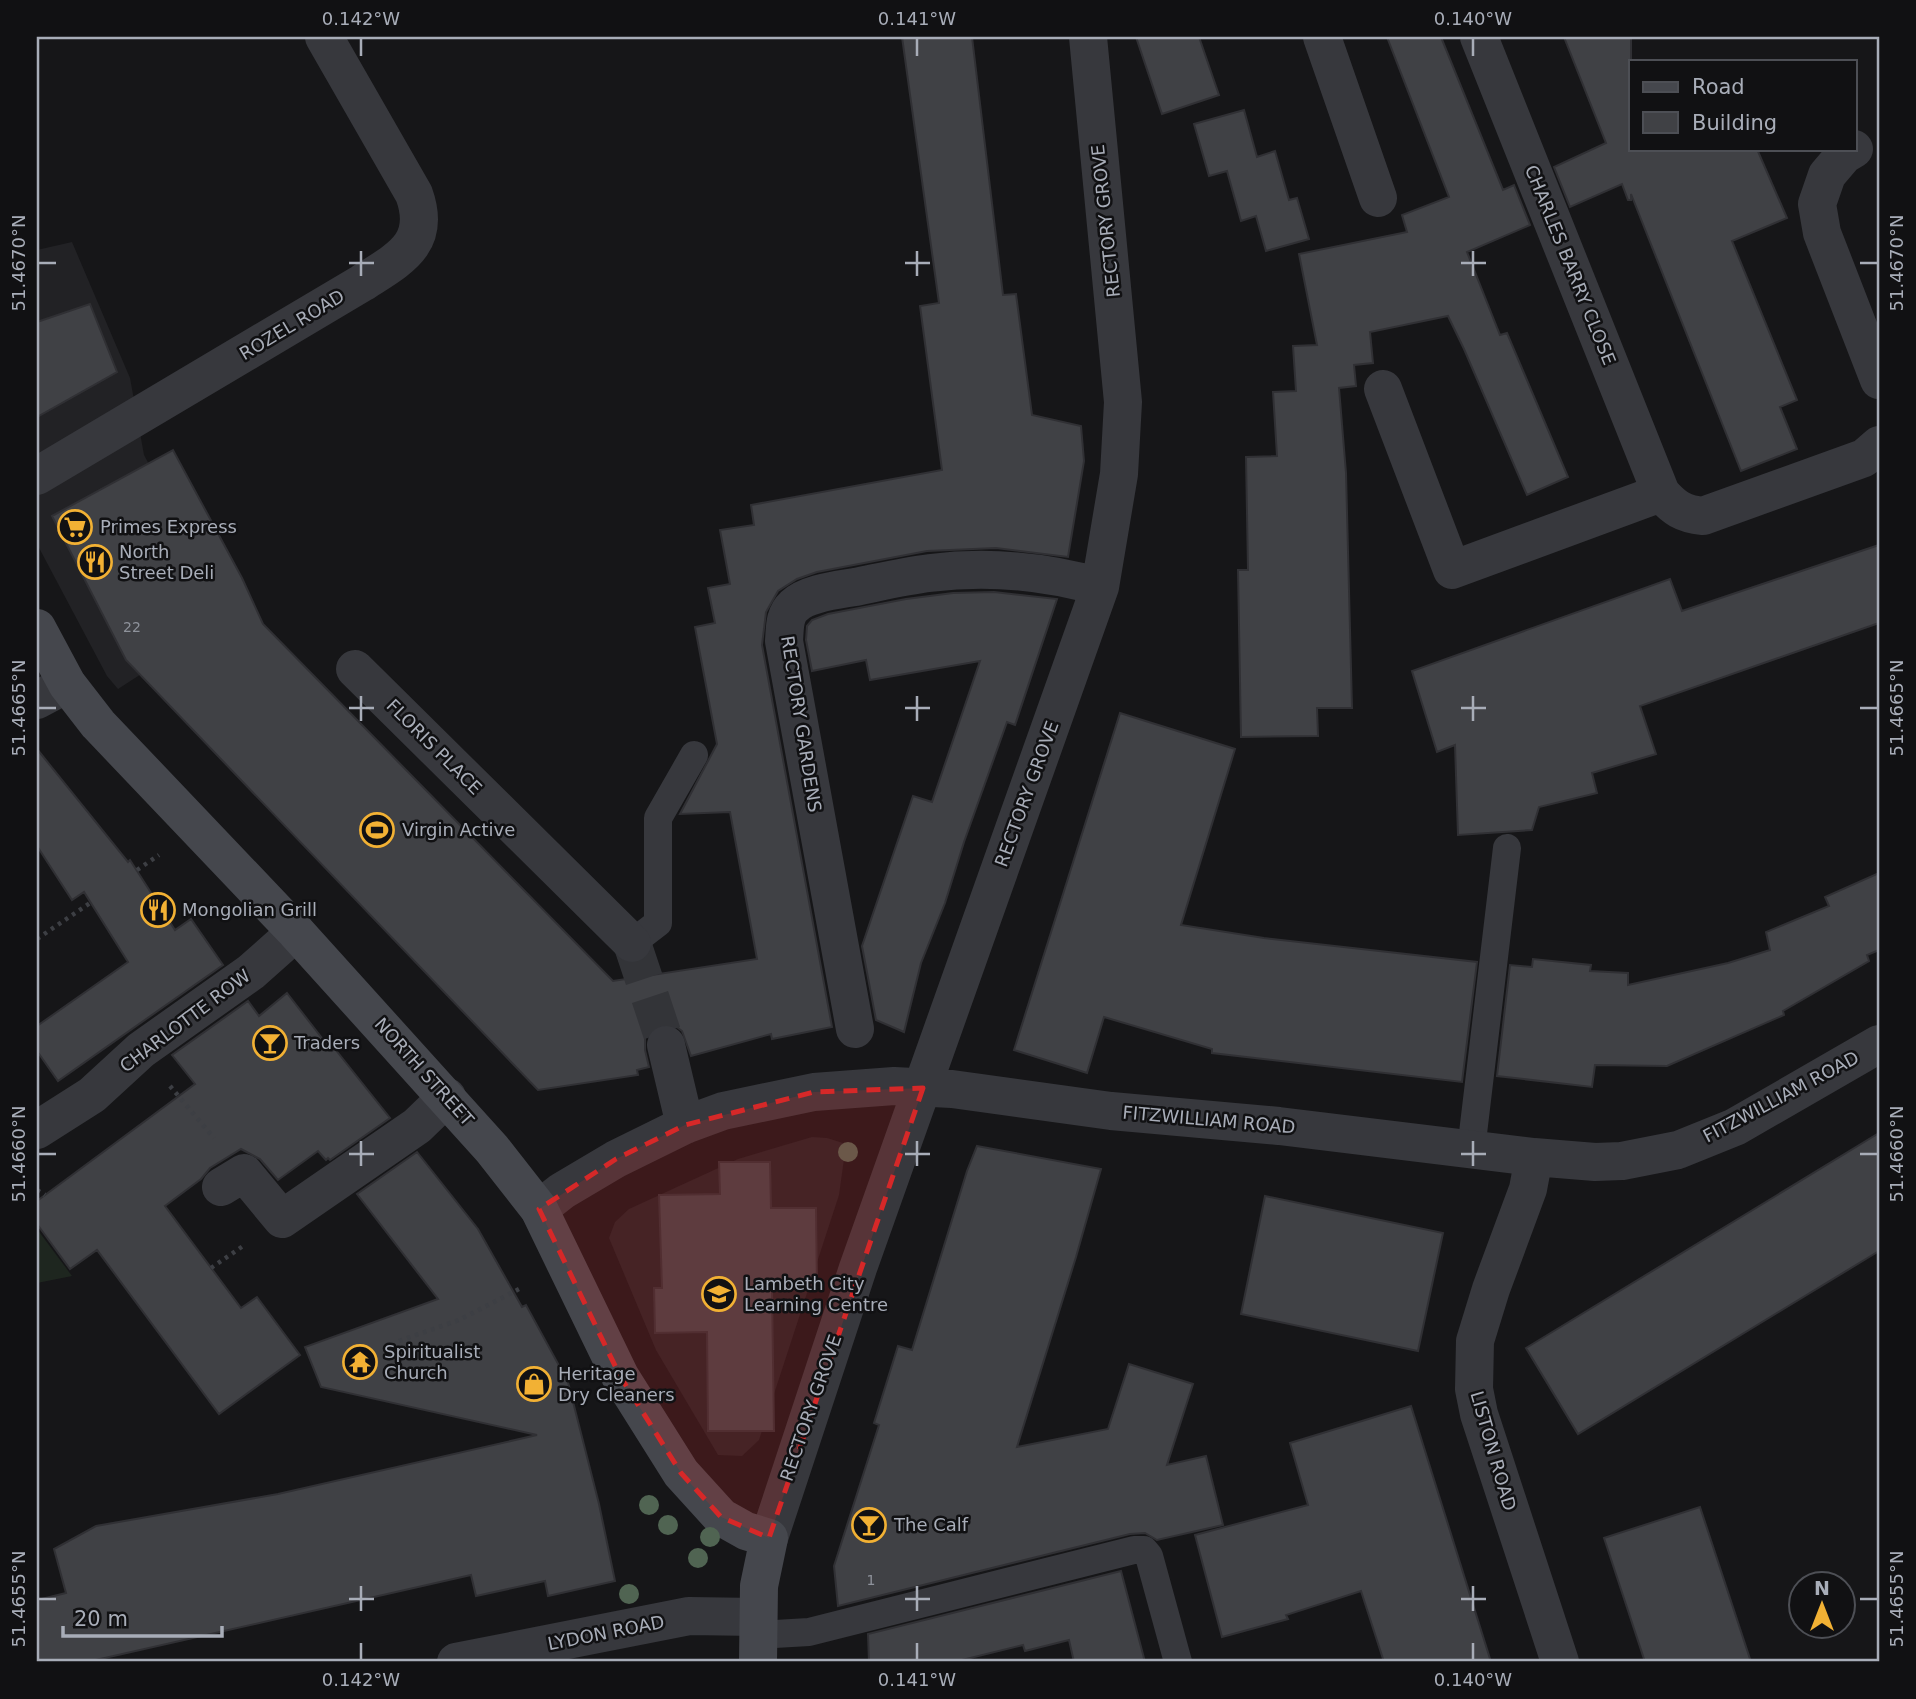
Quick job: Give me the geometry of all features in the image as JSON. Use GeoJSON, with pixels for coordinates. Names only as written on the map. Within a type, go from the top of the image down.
{"type":"FeatureCollection","features":[{"type":"Feature","properties":{"kind":"main road","name":"NORTH STREET"},"geometry":{"type":"LineString","coordinates":[[37,628],[52,692],[98,724],[296,932],[447,1097],[539,1209],[620,1376],[681,1473],[721,1517],[746,1531],[771,1531]]}},
{"type":"Feature","properties":{"kind":"main road"},"geometry":{"type":"LineString","coordinates":[[758,1638],[759,1586],[771,1531]]}},
{"type":"Feature","properties":{"kind":"street","name":"ROZEL ROAD"},"geometry":{"type":"LineString","coordinates":[[37,476],[362,283],[402,257],[419,233],[420,211],[414,194],[324,37]]}},
{"type":"Feature","properties":{"kind":"street","name":"RECTORY GROVE"},"geometry":{"type":"LineString","coordinates":[[771,1531],[854,1281],[1100,587],[1115,510],[1123,402],[1088,37]]}},
{"type":"Feature","properties":{"kind":"street"},"geometry":{"type":"LineString","coordinates":[[1322,37],[1378,198]]}},
{"type":"Feature","properties":{"kind":"street","name":"CHARLES BARRY CLOSE"},"geometry":{"type":"LineString","coordinates":[[1479,37],[1661,493]]}},
{"type":"Feature","properties":{"kind":"street"},"geometry":{"type":"LineString","coordinates":[[1856,147],[1879,137]]}},
{"type":"Feature","properties":{"kind":"street"},"geometry":{"type":"LineString","coordinates":[[1851,150],[1827,175],[1817,204],[1822,233],[1879,380]]}},
{"type":"Feature","properties":{"kind":"street"},"geometry":{"type":"LineString","coordinates":[[1383,389],[1452,570],[1661,493],[1674,507],[1686,514],[1703,516],[1864,458],[1879,445]]}},
{"type":"Feature","properties":{"kind":"street","name":"RECTORY GARDENS"},"geometry":{"type":"LineString","coordinates":[[855,1029],[784,641],[786,618],[795,604],[819,594],[929,573],[985,570],[1036,573],[1100,587]]}},
{"type":"Feature","properties":{"kind":"street","name":"FLORIS PLACE"},"geometry":{"type":"LineString","coordinates":[[355,669],[632,943]]}},
{"type":"Feature","properties":{"kind":"street","name":"CHARLOTTE ROW"},"geometry":{"type":"LineString","coordinates":[[37,1130],[92,1095],[141,1050],[251,972],[296,932]]}},
{"type":"Feature","properties":{"kind":"street","name":"FITZWILLIAM ROAD"},"geometry":{"type":"LineString","coordinates":[[539,1209],[562,1191],[616,1159],[685,1125],[723,1111],[814,1092],[894,1086],[963,1091],[1111,1111],[1279,1126],[1534,1157],[1595,1162],[1622,1161],[1678,1150],[1735,1127],[1879,1044]]}},
{"type":"Feature","properties":{"kind":"street"},"geometry":{"type":"LineString","coordinates":[[666,1045],[685,1125]]}},
{"type":"Feature","properties":{"kind":"street"},"geometry":{"type":"LineString","coordinates":[[232,1180],[282,1219],[417,1126],[447,1097]]}},
{"type":"Feature","properties":{"kind":"street","name":"LISTON ROAD"},"geometry":{"type":"LineString","coordinates":[[1534,1157],[1528,1189],[1475,1340],[1474,1389],[1479,1413],[1560,1662]]}},
{"type":"Feature","properties":{"kind":"street","name":"LYDON ROAD"},"geometry":{"type":"LineString","coordinates":[[456,1662],[689,1616],[758,1638]]}},
{"type":"Feature","properties":{"kind":"lane"},"geometry":{"type":"LineString","coordinates":[[632,943],[658,923],[658,818],[694,755]]}},
{"type":"Feature","properties":{"kind":"lane"},"geometry":{"type":"LineString","coordinates":[[1471,1150],[1507,848]]}},
{"type":"Feature","properties":{"kind":"lane"},"geometry":{"type":"LineString","coordinates":[[758,1638],[809,1632],[1134,1550],[1144,1550],[1149,1556],[1178,1662]]}},
{"type":"Feature","properties":{"kind":"path"},"geometry":{"type":"LineString","coordinates":[[37,939],[90,902]]}},
{"type":"Feature","properties":{"kind":"path"},"geometry":{"type":"LineString","coordinates":[[141,1050],[232,1180]]}},
{"type":"Feature","properties":{"kind":"path"},"geometry":{"type":"LineString","coordinates":[[37,1191],[46,1195]]}},
{"type":"Feature","properties":{"kind":"path"},"geometry":{"type":"LineString","coordinates":[[399,1340],[459,1320],[532,1283],[566,1261]]}},
{"type":"Feature","properties":{"kind":"highlighted area"},"geometry":{"type":"Polygon","coordinates":[[[923,1088],[769,1538],[721,1517],[681,1473],[620,1376],[539,1209],[616,1159],[685,1125],[814,1092],[923,1088]]]}},
{"type":"Feature","properties":{"kind":"shaded area"},"geometry":{"type":"Polygon","coordinates":[[[72,242],[130,378],[144,455],[231,616],[118,689],[107,676],[37,544],[37,250],[72,242]]]}},
{"type":"Feature","properties":{"kind":"shaded area","name":"Lambeth City Learning Centre"},"geometry":{"type":"Polygon","coordinates":[[[812,1137],[843,1143],[844,1159],[839,1195],[759,1440],[742,1456],[718,1455],[656,1350],[609,1238],[615,1222],[629,1209],[738,1159],[812,1137]]]}},
{"type":"Feature","properties":{"kind":"shaded area"},"geometry":{"type":"Polygon","coordinates":[[[37,1229],[72,1276],[37,1283],[37,1229]]]}},
{"type":"Feature","properties":{"kind":"building"},"geometry":{"type":"Polygon","coordinates":[[[902,37],[972,37],[1003,295],[1016,294],[1032,415],[1081,426],[1084,461],[1068,557],[996,548],[927,551],[817,572],[797,579],[778,591],[766,612],[762,645],[832,1027],[772,1039],[771,1034],[691,1056],[682,1031],[673,1024],[662,1024],[652,1029],[645,1038],[649,1067],[637,1070],[638,1075],[538,1090],[126,660],[52,516],[173,450],[242,578],[263,624],[613,981],[757,959],[730,812],[680,814],[717,744],[695,627],[715,623],[708,588],[730,584],[720,530],[754,525],[751,505],[942,470],[920,306],[939,303],[902,37]]]}},
{"type":"Feature","properties":{"kind":"building"},"geometry":{"type":"Polygon","coordinates":[[[1136,37],[1199,37],[1219,95],[1162,114],[1136,37]]]}},
{"type":"Feature","properties":{"kind":"building"},"geometry":{"type":"Polygon","coordinates":[[[1387,37],[1441,37],[1503,190],[1514,185],[1530,225],[1467,252],[1500,335],[1507,333],[1568,477],[1527,495],[1448,316],[1370,332],[1373,363],[1354,365],[1356,386],[1339,388],[1346,473],[1352,708],[1317,708],[1318,736],[1241,737],[1238,570],[1248,570],[1246,457],[1277,456],[1273,392],[1296,391],[1293,346],[1317,345],[1299,254],[1407,232],[1402,215],[1449,197],[1387,37]]]}},
{"type":"Feature","properties":{"kind":"building"},"geometry":{"type":"Polygon","coordinates":[[[1564,37],[1631,37],[1629,150],[1757,150],[1787,218],[1732,241],[1797,400],[1780,407],[1797,449],[1741,471],[1631,194],[1631,200],[1628,200],[1622,184],[1570,207],[1554,167],[1606,143],[1564,37]]]}},
{"type":"Feature","properties":{"kind":"building"},"geometry":{"type":"Polygon","coordinates":[[[1244,110],[1257,157],[1275,151],[1289,200],[1297,198],[1309,239],[1266,251],[1256,216],[1241,221],[1227,171],[1209,176],[1194,124],[1244,110]]]}},
{"type":"Feature","properties":{"kind":"building"},"geometry":{"type":"Polygon","coordinates":[[[90,304],[117,372],[37,417],[37,322],[90,304]]]}},
{"type":"Feature","properties":{"kind":"building"},"geometry":{"type":"Polygon","coordinates":[[[1879,545],[1879,623],[1640,706],[1656,754],[1592,773],[1597,793],[1539,807],[1532,830],[1458,835],[1455,745],[1437,752],[1412,671],[1670,579],[1682,611],[1879,545]]]}},
{"type":"Feature","properties":{"kind":"building"},"geometry":{"type":"Polygon","coordinates":[[[994,592],[1057,599],[1015,725],[1007,722],[945,903],[921,963],[904,1032],[876,1020],[862,946],[913,796],[932,802],[980,661],[870,680],[866,660],[812,671],[806,640],[807,626],[812,620],[828,614],[906,599],[953,593],[994,592]]]}},
{"type":"Feature","properties":{"kind":"building"},"geometry":{"type":"Polygon","coordinates":[[[1120,713],[1235,749],[1181,925],[1264,938],[1477,962],[1462,1082],[1212,1053],[1212,1049],[1104,1017],[1087,1073],[1014,1050],[1120,713]]]}},
{"type":"Feature","properties":{"kind":"building"},"geometry":{"type":"Polygon","coordinates":[[[37,749],[128,862],[130,860],[175,930],[191,919],[223,965],[58,1081],[37,1051],[37,1026],[128,962],[84,892],[72,900],[37,846],[37,749]]]}},
{"type":"Feature","properties":{"kind":"building"},"geometry":{"type":"Polygon","coordinates":[[[1879,873],[1879,950],[1867,955],[1869,961],[1783,1011],[1784,1015],[1667,1066],[1595,1065],[1592,1087],[1497,1076],[1510,965],[1532,967],[1533,959],[1591,965],[1590,971],[1628,973],[1628,985],[1728,963],[1770,950],[1766,932],[1829,906],[1825,897],[1879,873]]]}},
{"type":"Feature","properties":{"kind":"building"},"geometry":{"type":"Polygon","coordinates":[[[287,993],[332,1051],[335,1049],[390,1118],[330,1160],[326,1160],[318,1151],[278,1180],[260,1159],[241,1149],[210,1168],[201,1179],[165,1206],[241,1308],[257,1297],[300,1355],[219,1414],[97,1250],[70,1269],[37,1224],[37,1201],[195,1084],[172,1055],[248,1001],[259,1016],[287,993]]]}},
{"type":"Feature","properties":{"kind":"building"},"geometry":{"type":"Polygon","coordinates":[[[1879,1133],[1879,1251],[1578,1434],[1526,1348],[1879,1133]]]}},
{"type":"Feature","properties":{"kind":"building"},"geometry":{"type":"Polygon","coordinates":[[[977,1146],[1101,1169],[1017,1447],[1108,1429],[1129,1364],[1193,1384],[1167,1465],[1206,1456],[1223,1525],[1157,1540],[1145,1533],[1130,1534],[838,1606],[834,1566],[879,1425],[874,1423],[898,1346],[912,1350],[977,1146]]]}},
{"type":"Feature","properties":{"kind":"building"},"geometry":{"type":"Polygon","coordinates":[[[417,1152],[478,1229],[522,1307],[526,1305],[568,1382],[599,1504],[615,1581],[548,1596],[545,1581],[476,1596],[471,1575],[87,1662],[37,1662],[37,1600],[66,1593],[54,1549],[96,1526],[278,1494],[537,1435],[321,1387],[305,1347],[438,1299],[357,1194],[417,1152]]]}},
{"type":"Feature","properties":{"kind":"building","name":"Lambeth City Learning Centre"},"geometry":{"type":"Polygon","coordinates":[[[719,1162],[770,1162],[771,1208],[816,1208],[817,1290],[772,1290],[774,1431],[708,1431],[707,1332],[655,1333],[654,1288],[662,1288],[659,1195],[720,1194],[719,1162]]]}},
{"type":"Feature","properties":{"kind":"building"},"geometry":{"type":"Polygon","coordinates":[[[1265,1196],[1443,1233],[1418,1351],[1241,1314],[1265,1196]]]}},
{"type":"Feature","properties":{"kind":"building"},"geometry":{"type":"Polygon","coordinates":[[[1411,1406],[1491,1662],[1384,1662],[1361,1591],[1286,1615],[1288,1619],[1222,1637],[1195,1535],[1308,1505],[1290,1443],[1411,1406]]]}},
{"type":"Feature","properties":{"kind":"building"},"geometry":{"type":"Polygon","coordinates":[[[1700,1507],[1751,1662],[1645,1662],[1604,1538],[1700,1507]]]}},
{"type":"Feature","properties":{"kind":"building"},"geometry":{"type":"Polygon","coordinates":[[[1121,1571],[1145,1662],[1074,1662],[1069,1640],[1025,1651],[1023,1645],[954,1662],[869,1662],[868,1634],[1121,1571]]]}},
{"type":"Feature","properties":{"kind":"tunnel"},"geometry":{"type":"LineString","coordinates":[[632,943],[666,1045]]}},
{"type":"Feature","properties":{"kind":"place","name":"Primes Express"},"geometry":{"type":"Point","coordinates":[75,527]}},
{"type":"Feature","properties":{"kind":"place","name":"North Street Deli"},"geometry":{"type":"Point","coordinates":[95,562]}},
{"type":"Feature","properties":{"kind":"place","name":"Virgin Active"},"geometry":{"type":"Point","coordinates":[377,830]}},
{"type":"Feature","properties":{"kind":"place","name":"Mongolian Grill"},"geometry":{"type":"Point","coordinates":[158,910]}},
{"type":"Feature","properties":{"kind":"place","name":"Traders"},"geometry":{"type":"Point","coordinates":[270,1043]}},
{"type":"Feature","properties":{"kind":"place","name":"Lambeth City Learning Centre"},"geometry":{"type":"Point","coordinates":[719,1294]}},
{"type":"Feature","properties":{"kind":"place","name":"Spiritualist Church"},"geometry":{"type":"Point","coordinates":[360,1362]}},
{"type":"Feature","properties":{"kind":"place","name":"Heritage Dry Cleaners"},"geometry":{"type":"Point","coordinates":[534,1384]}},
{"type":"Feature","properties":{"kind":"place","name":"The Calf"},"geometry":{"type":"Point","coordinates":[869,1525]}}]}
